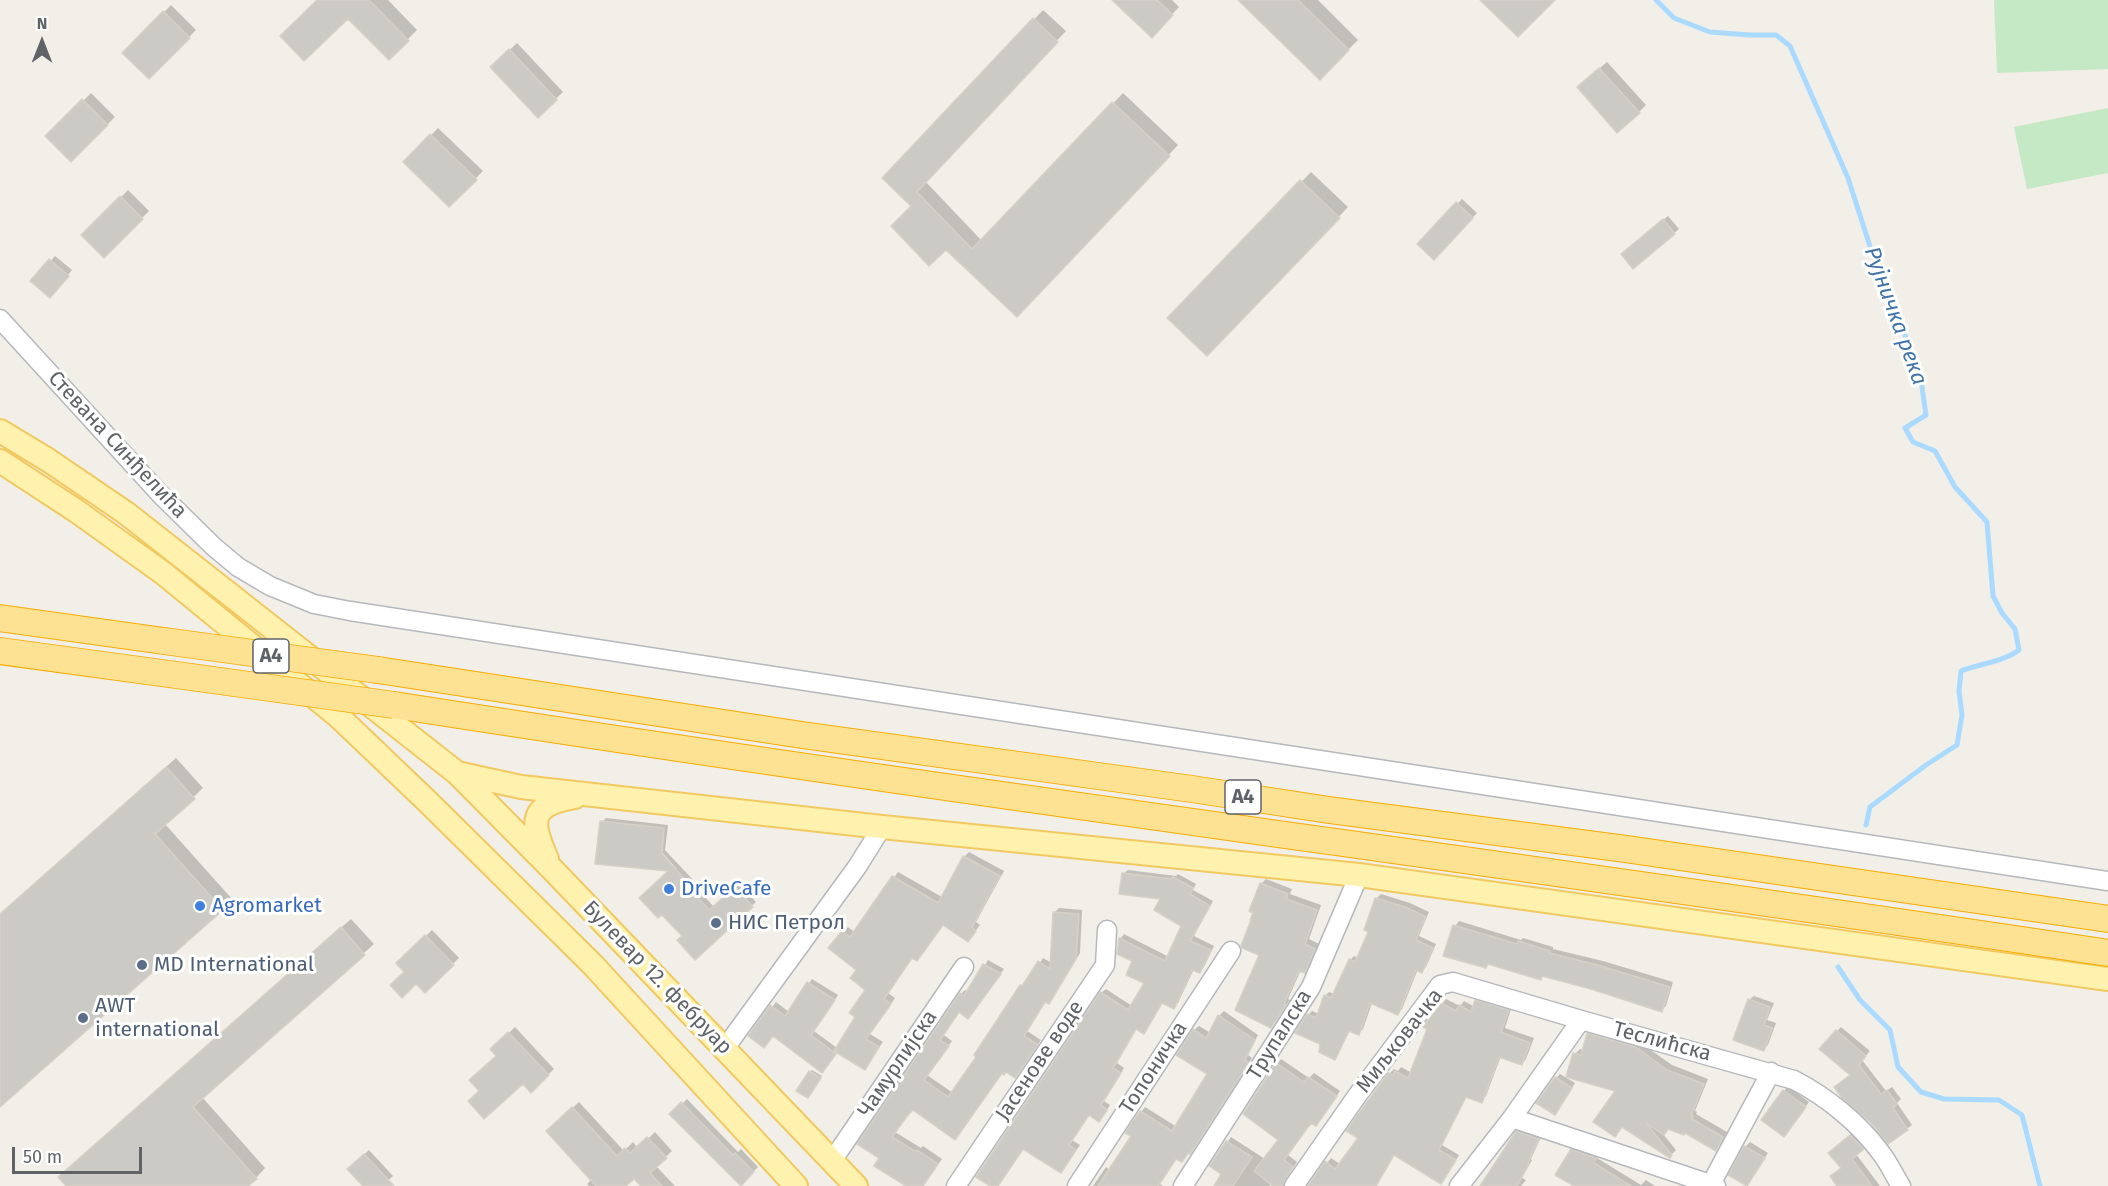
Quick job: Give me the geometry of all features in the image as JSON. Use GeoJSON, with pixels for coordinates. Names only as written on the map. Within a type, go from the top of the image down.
{"type":"FeatureCollection","features":[{"type":"Feature","properties":{"kind":"highway","name":"A4"},"geometry":{"type":"LineString","coordinates":[[0,618],[378,670],[802,735],[1341,812],[1626,849],[2108,919]]}},
{"type":"Feature","properties":{"kind":"highway","name":"A4"},"geometry":{"type":"LineString","coordinates":[[0,651],[394,705],[661,746],[2108,953]]}},
{"type":"Feature","properties":{"kind":"main road","name":"Булевар 12. фебруар"},"geometry":{"type":"LineString","coordinates":[[0,431],[48,460],[126,513],[456,773],[552,869],[856,1186]]}},
{"type":"Feature","properties":{"kind":"main road","name":"Булевар 12. фебруар"},"geometry":{"type":"LineString","coordinates":[[0,461],[75,510],[164,573],[339,717],[593,964],[796,1186]]}},
{"type":"Feature","properties":{"kind":"main road"},"geometry":{"type":"LineString","coordinates":[[456,773],[521,787],[882,827],[1359,875],[2108,978]]}},
{"type":"Feature","properties":{"kind":"main road"},"geometry":{"type":"LineString","coordinates":[[552,869],[536,833],[537,817],[553,802],[595,794]]}},
{"type":"Feature","properties":{"kind":"street","name":"Стевана Синђелића"},"geometry":{"type":"LineString","coordinates":[[0,320],[161,495],[214,547],[255,578],[314,604],[2108,881]]}},
{"type":"Feature","properties":{"kind":"street"},"geometry":{"type":"LineString","coordinates":[[725,1048],[856,867],[882,827]]}},
{"type":"Feature","properties":{"kind":"street","name":"Трупалска"},"geometry":{"type":"LineString","coordinates":[[1183,1186],[1311,987],[1359,875]]}},
{"type":"Feature","properties":{"kind":"street","name":"Јасенове воде"},"geometry":{"type":"LineString","coordinates":[[956,1186],[1105,964],[1107,930]]}},
{"type":"Feature","properties":{"kind":"street","name":"Топоничка"},"geometry":{"type":"LineString","coordinates":[[1077,1186],[1231,951]]}},
{"type":"Feature","properties":{"kind":"street","name":"Чамурлијска"},"geometry":{"type":"LineString","coordinates":[[832,1161],[964,967]]}},
{"type":"Feature","properties":{"kind":"street","name":"Миљковачка"},"geometry":{"type":"LineString","coordinates":[[1294,1186],[1359,1093],[1440,985],[1453,982],[1581,1020]]}},
{"type":"Feature","properties":{"kind":"street"},"geometry":{"type":"LineString","coordinates":[[1459,1186],[1512,1118],[1581,1020]]}},
{"type":"Feature","properties":{"kind":"street","name":"Теслићска"},"geometry":{"type":"LineString","coordinates":[[1581,1020],[1794,1080],[1813,1090],[1839,1111],[1882,1154],[1900,1186]]}},
{"type":"Feature","properties":{"kind":"street"},"geometry":{"type":"LineString","coordinates":[[1512,1118],[1714,1185],[1772,1072]]}},
{"type":"Feature","properties":{"kind":"green space"},"geometry":{"type":"Polygon","coordinates":[[[1994,0],[2108,0],[2108,69],[1997,73],[1994,0]]]}},
{"type":"Feature","properties":{"kind":"green space"},"geometry":{"type":"Polygon","coordinates":[[[2108,108],[2108,173],[2027,189],[2014,127],[2108,108]]]}},
{"type":"Feature","properties":{"kind":"building"},"geometry":{"type":"Polygon","coordinates":[[[317,0],[369,0],[409,41],[389,60],[348,19],[304,61],[280,36],[317,0]]]}},
{"type":"Feature","properties":{"kind":"building"},"geometry":{"type":"Polygon","coordinates":[[[1112,0],[1157,0],[1173,15],[1152,38],[1112,0]]]}},
{"type":"Feature","properties":{"kind":"building"},"geometry":{"type":"Polygon","coordinates":[[[1238,0],[1298,0],[1349,50],[1320,80],[1238,0]]]}},
{"type":"Feature","properties":{"kind":"building"},"geometry":{"type":"Polygon","coordinates":[[[1480,0],[1555,0],[1518,37],[1480,0]]]}},
{"type":"Feature","properties":{"kind":"building"},"geometry":{"type":"Polygon","coordinates":[[[163,11],[190,38],[149,79],[122,53],[163,11]]]}},
{"type":"Feature","properties":{"kind":"building"},"geometry":{"type":"Polygon","coordinates":[[[1033,18],[1058,42],[917,192],[972,249],[1112,102],[1170,156],[1017,317],[946,250],[929,266],[891,226],[911,206],[882,178],[1033,18]]]}},
{"type":"Feature","properties":{"kind":"building"},"geometry":{"type":"Polygon","coordinates":[[[509,49],[557,100],[538,118],[490,67],[509,49]]]}},
{"type":"Feature","properties":{"kind":"building"},"geometry":{"type":"Polygon","coordinates":[[[1599,68],[1640,113],[1617,133],[1577,87],[1599,68]]]}},
{"type":"Feature","properties":{"kind":"building"},"geometry":{"type":"Polygon","coordinates":[[[82,99],[108,125],[71,162],[45,136],[82,99]]]}},
{"type":"Feature","properties":{"kind":"building"},"geometry":{"type":"Polygon","coordinates":[[[430,134],[477,180],[449,207],[403,162],[430,134]]]}},
{"type":"Feature","properties":{"kind":"building"},"geometry":{"type":"Polygon","coordinates":[[[1300,180],[1340,218],[1207,356],[1167,318],[1300,180]]]}},
{"type":"Feature","properties":{"kind":"building"},"geometry":{"type":"Polygon","coordinates":[[[120,196],[143,219],[104,258],[81,235],[120,196]]]}},
{"type":"Feature","properties":{"kind":"building"},"geometry":{"type":"Polygon","coordinates":[[[1456,202],[1473,218],[1434,260],[1417,244],[1456,202]]]}},
{"type":"Feature","properties":{"kind":"building"},"geometry":{"type":"Polygon","coordinates":[[[1663,219],[1675,234],[1633,269],[1621,254],[1663,219]]]}},
{"type":"Feature","properties":{"kind":"building"},"geometry":{"type":"Polygon","coordinates":[[[49,259],[69,276],[50,298],[30,281],[49,259]]]}},
{"type":"Feature","properties":{"kind":"building"},"geometry":{"type":"Polygon","coordinates":[[[166,767],[195,799],[155,834],[223,910],[0,1107],[0,914],[166,767]]]}},
{"type":"Feature","properties":{"kind":"building"},"geometry":{"type":"Polygon","coordinates":[[[600,821],[664,828],[662,854],[709,910],[735,887],[753,907],[695,960],[677,940],[682,936],[662,915],[658,918],[639,898],[668,871],[595,864],[600,821]]]}},
{"type":"Feature","properties":{"kind":"building"},"geometry":{"type":"Polygon","coordinates":[[[963,856],[1000,876],[972,927],[976,931],[968,942],[943,925],[917,961],[912,958],[884,999],[891,1004],[866,1039],[879,1047],[865,1070],[834,1051],[855,1017],[849,1013],[865,990],[850,978],[856,970],[828,948],[842,931],[850,937],[892,876],[938,903],[963,856]]]}},
{"type":"Feature","properties":{"kind":"building"},"geometry":{"type":"Polygon","coordinates":[[[1122,873],[1171,879],[1173,877],[1193,888],[1190,894],[1210,906],[1190,941],[1211,950],[1200,973],[1192,970],[1174,1009],[1162,1003],[1144,1034],[1136,1029],[1113,1068],[1121,1073],[1101,1105],[1107,1110],[1099,1122],[1089,1115],[1069,1145],[1076,1150],[1061,1173],[1023,1149],[998,1186],[990,1186],[976,1177],[1100,992],[1128,1010],[1144,983],[1126,975],[1132,961],[1117,954],[1119,938],[1165,961],[1181,926],[1154,910],[1160,899],[1119,894],[1122,873]]]}},
{"type":"Feature","properties":{"kind":"building"},"geometry":{"type":"Polygon","coordinates":[[[1260,883],[1288,894],[1286,899],[1317,910],[1305,944],[1315,949],[1305,973],[1299,971],[1284,1004],[1286,1005],[1271,1028],[1235,1010],[1259,955],[1241,946],[1253,913],[1249,911],[1260,883]]]}},
{"type":"Feature","properties":{"kind":"building"},"geometry":{"type":"Polygon","coordinates":[[[1375,898],[1405,907],[1426,917],[1416,940],[1433,948],[1422,973],[1416,970],[1398,1015],[1370,1003],[1359,1035],[1349,1031],[1335,1060],[1319,1052],[1320,1044],[1295,1033],[1307,1014],[1316,1018],[1324,995],[1331,998],[1349,959],[1355,962],[1368,932],[1364,930],[1375,898]]]}},
{"type":"Feature","properties":{"kind":"building"},"geometry":{"type":"Polygon","coordinates":[[[1053,912],[1079,914],[1076,959],[1049,1004],[1045,1002],[1024,1036],[1038,1045],[1015,1078],[1006,1072],[1004,1075],[1002,1073],[955,1140],[913,1110],[908,1115],[892,1137],[938,1164],[923,1186],[906,1186],[874,1166],[879,1158],[857,1144],[960,993],[964,996],[983,964],[1001,974],[968,1019],[959,1012],[940,1040],[949,1046],[924,1080],[948,1097],[1038,961],[1050,969],[1053,912]]]}},
{"type":"Feature","properties":{"kind":"building"},"geometry":{"type":"Polygon","coordinates":[[[1453,925],[1517,944],[1518,941],[1550,951],[1549,953],[1670,987],[1662,1012],[1542,976],[1541,980],[1488,964],[1486,968],[1443,956],[1453,925]]]}},
{"type":"Feature","properties":{"kind":"building"},"geometry":{"type":"Polygon","coordinates":[[[341,927],[365,955],[193,1107],[257,1179],[248,1186],[66,1186],[58,1177],[341,927]]]}},
{"type":"Feature","properties":{"kind":"building"},"geometry":{"type":"Polygon","coordinates":[[[425,935],[454,965],[425,993],[416,984],[402,998],[390,985],[404,972],[396,963],[425,935]]]}},
{"type":"Feature","properties":{"kind":"building"},"geometry":{"type":"Polygon","coordinates":[[[807,982],[835,1000],[811,1035],[836,1054],[822,1073],[773,1036],[764,1048],[748,1036],[770,1005],[785,1016],[807,982]]]}},
{"type":"Feature","properties":{"kind":"building"},"geometry":{"type":"Polygon","coordinates":[[[1748,999],[1770,1007],[1764,1025],[1772,1028],[1764,1051],[1733,1040],[1748,999]]]}},
{"type":"Feature","properties":{"kind":"building"},"geometry":{"type":"Polygon","coordinates":[[[1475,1000],[1509,1010],[1501,1032],[1530,1043],[1522,1065],[1499,1057],[1482,1103],[1466,1097],[1439,1150],[1456,1160],[1441,1184],[1394,1155],[1376,1186],[1308,1186],[1325,1161],[1335,1169],[1358,1138],[1346,1131],[1388,1073],[1393,1075],[1395,1071],[1408,1078],[1427,1029],[1423,1027],[1441,1003],[1456,1011],[1459,1005],[1471,1012],[1475,1000]]]}},
{"type":"Feature","properties":{"kind":"building"},"geometry":{"type":"Polygon","coordinates":[[[1218,1015],[1255,1040],[1245,1060],[1249,1063],[1190,1154],[1188,1153],[1182,1162],[1176,1159],[1158,1186],[1098,1186],[1131,1136],[1125,1133],[1140,1111],[1172,1131],[1207,1074],[1176,1055],[1193,1029],[1206,1038],[1218,1015]]]}},
{"type":"Feature","properties":{"kind":"building"},"geometry":{"type":"Polygon","coordinates":[[[1836,1030],[1866,1056],[1859,1065],[1881,1094],[1887,1090],[1897,1104],[1893,1108],[1908,1130],[1888,1144],[1871,1123],[1842,1098],[1834,1087],[1850,1075],[1819,1049],[1836,1030]]]}},
{"type":"Feature","properties":{"kind":"building"},"geometry":{"type":"Polygon","coordinates":[[[508,1032],[549,1075],[531,1093],[523,1084],[484,1119],[468,1101],[479,1091],[469,1080],[496,1056],[490,1049],[508,1032]]]}},
{"type":"Feature","properties":{"kind":"building"},"geometry":{"type":"Polygon","coordinates":[[[1587,1033],[1636,1047],[1667,1070],[1704,1084],[1691,1116],[1693,1116],[1692,1119],[1723,1137],[1716,1151],[1685,1133],[1684,1135],[1668,1129],[1664,1135],[1646,1123],[1672,1155],[1670,1158],[1622,1127],[1615,1137],[1593,1122],[1615,1091],[1566,1077],[1573,1053],[1581,1055],[1587,1033]]]}},
{"type":"Feature","properties":{"kind":"building"},"geometry":{"type":"Polygon","coordinates":[[[1276,1063],[1304,1082],[1308,1077],[1337,1096],[1316,1126],[1311,1123],[1284,1160],[1293,1167],[1283,1186],[1273,1186],[1254,1171],[1278,1140],[1243,1114],[1276,1063]]]}},
{"type":"Feature","properties":{"kind":"building"},"geometry":{"type":"Polygon","coordinates":[[[809,1071],[821,1078],[808,1098],[796,1091],[809,1071]]]}},
{"type":"Feature","properties":{"kind":"building"},"geometry":{"type":"Polygon","coordinates":[[[1555,1077],[1572,1088],[1555,1115],[1536,1103],[1555,1077]]]}},
{"type":"Feature","properties":{"kind":"building"},"geometry":{"type":"Polygon","coordinates":[[[1783,1090],[1806,1107],[1784,1137],[1761,1120],[1783,1090]]]}},
{"type":"Feature","properties":{"kind":"building"},"geometry":{"type":"Polygon","coordinates":[[[681,1102],[733,1155],[735,1153],[754,1172],[741,1186],[669,1114],[681,1102]]]}},
{"type":"Feature","properties":{"kind":"building"},"geometry":{"type":"Polygon","coordinates":[[[572,1107],[617,1156],[625,1148],[630,1153],[647,1137],[667,1158],[650,1173],[662,1186],[641,1186],[634,1179],[626,1186],[596,1186],[546,1131],[572,1107]]]}},
{"type":"Feature","properties":{"kind":"building"},"geometry":{"type":"Polygon","coordinates":[[[1516,1131],[1539,1139],[1517,1186],[1480,1186],[1516,1131]]]}},
{"type":"Feature","properties":{"kind":"building"},"geometry":{"type":"Polygon","coordinates":[[[1850,1135],[1864,1149],[1852,1159],[1872,1186],[1837,1186],[1830,1176],[1841,1168],[1828,1153],[1850,1135]]]}},
{"type":"Feature","properties":{"kind":"building"},"geometry":{"type":"Polygon","coordinates":[[[1226,1141],[1252,1157],[1233,1186],[1214,1186],[1221,1174],[1209,1166],[1226,1141]]]}},
{"type":"Feature","properties":{"kind":"building"},"geometry":{"type":"Polygon","coordinates":[[[1744,1146],[1765,1158],[1747,1186],[1728,1175],[1744,1146]]]}},
{"type":"Feature","properties":{"kind":"building"},"geometry":{"type":"Polygon","coordinates":[[[1571,1149],[1596,1158],[1594,1163],[1631,1186],[1574,1186],[1555,1175],[1571,1149]]]}},
{"type":"Feature","properties":{"kind":"building"},"geometry":{"type":"Polygon","coordinates":[[[364,1154],[394,1186],[363,1186],[347,1169],[364,1154]]]}},
{"type":"Feature","properties":{"kind":"waterway","name":"Рујничка река"},"geometry":{"type":"LineString","coordinates":[[1656,0],[1674,18],[1710,32],[1776,35],[1790,46],[1848,178],[1876,265],[1896,310],[1921,380],[1926,415],[1905,428],[1913,442],[1935,451],[1955,487],[1987,522],[1993,596],[2002,613],[2015,629],[2019,650],[1999,660],[1961,671],[1959,691],[1962,715],[1957,745],[1870,807],[1866,825]]}},
{"type":"Feature","properties":{"kind":"waterway","name":"Рујничка река"},"geometry":{"type":"LineString","coordinates":[[1838,967],[1860,1000],[1890,1030],[1898,1067],[1921,1092],[1944,1099],[1999,1100],[2022,1115],[2040,1186]]}},
{"type":"Feature","properties":{"kind":"place","name":"DriveCafe"},"geometry":{"type":"Point","coordinates":[669,889]}},
{"type":"Feature","properties":{"kind":"place","name":"Agromarket"},"geometry":{"type":"Point","coordinates":[200,906]}},
{"type":"Feature","properties":{"kind":"place","name":"НИС Петрол"},"geometry":{"type":"Point","coordinates":[716,923]}},
{"type":"Feature","properties":{"kind":"place","name":"MD International"},"geometry":{"type":"Point","coordinates":[142,965]}},
{"type":"Feature","properties":{"kind":"place","name":"AWT international"},"geometry":{"type":"Point","coordinates":[83,1018]}}]}
